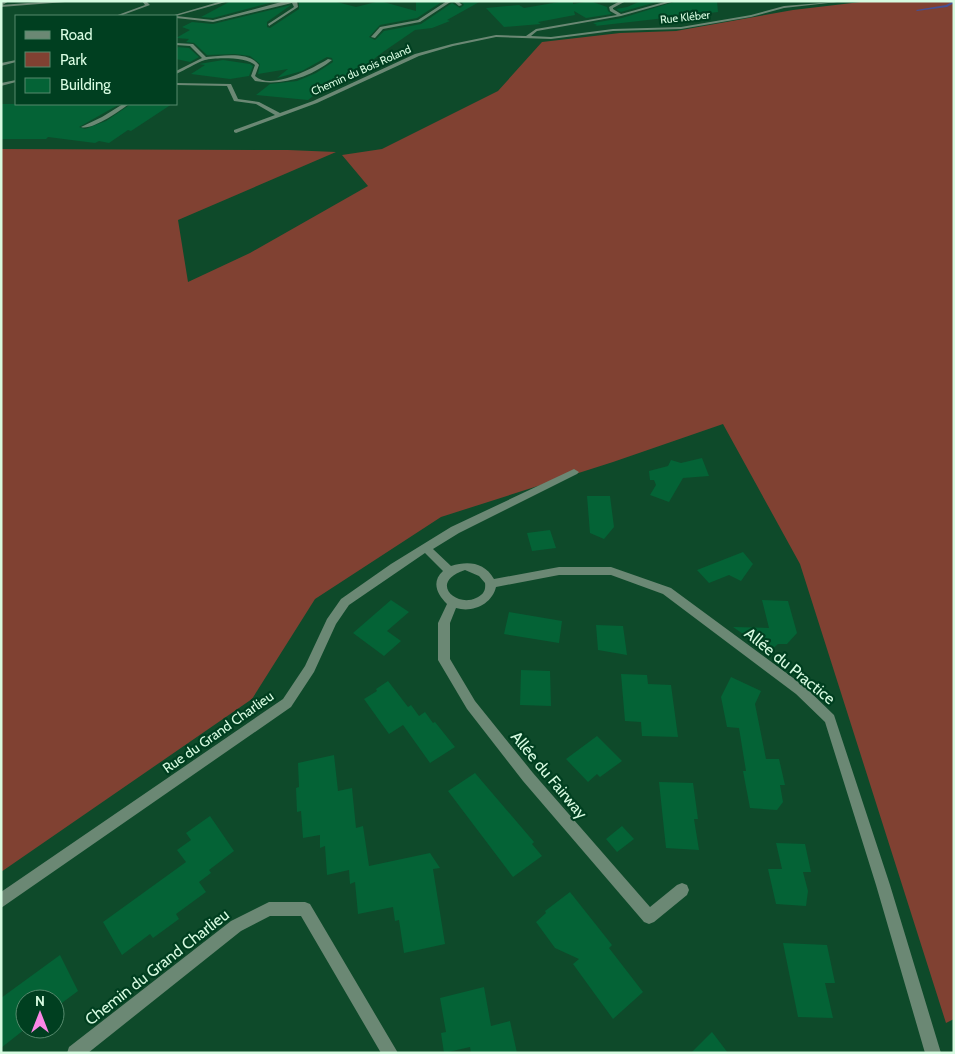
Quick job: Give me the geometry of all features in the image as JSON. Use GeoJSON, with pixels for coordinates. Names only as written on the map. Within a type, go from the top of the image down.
{"type":"FeatureCollection","features":[{"type":"Feature","properties":{"kind":"street"},"geometry":{"type":"LineString","coordinates":[[1,5],[7,1]]}},
{"type":"Feature","properties":{"kind":"street"},"geometry":{"type":"LineString","coordinates":[[1,5],[76,1]]}},
{"type":"Feature","properties":{"kind":"street"},"geometry":{"type":"LineString","coordinates":[[120,15],[148,5],[144,1]]}},
{"type":"Feature","properties":{"kind":"street"},"geometry":{"type":"LineString","coordinates":[[178,15],[227,1]]}},
{"type":"Feature","properties":{"kind":"street"},"geometry":{"type":"LineString","coordinates":[[178,16],[213,21],[295,1],[296,7],[269,25]]}},
{"type":"Feature","properties":{"kind":"street"},"geometry":{"type":"LineString","coordinates":[[373,37],[382,28],[419,21],[450,1]]}},
{"type":"Feature","properties":{"kind":"street"},"geometry":{"type":"LineString","coordinates":[[455,1],[460,5]]}},
{"type":"Feature","properties":{"kind":"street"},"geometry":{"type":"LineString","coordinates":[[621,15],[611,10],[611,8],[624,1]]}},
{"type":"Feature","properties":{"kind":"street"},"geometry":{"type":"LineString","coordinates":[[527,37],[536,30],[621,15],[673,1]]}},
{"type":"Feature","properties":{"kind":"street","name":"Rue Kléber"},"geometry":{"type":"LineString","coordinates":[[496,36],[551,38],[613,30],[681,28],[751,16],[784,7],[844,1]]}},
{"type":"Feature","properties":{"kind":"street","name":"Chemin du Bois Roland"},"geometry":{"type":"LineString","coordinates":[[236,131],[315,102],[417,55],[452,45],[496,36]]}},
{"type":"Feature","properties":{"kind":"street"},"geometry":{"type":"LineString","coordinates":[[178,44],[191,45],[205,58]]}},
{"type":"Feature","properties":{"kind":"street"},"geometry":{"type":"LineString","coordinates":[[178,72],[205,58],[248,59],[257,65],[254,76],[257,80],[275,82],[299,77],[330,60]]}},
{"type":"Feature","properties":{"kind":"street"},"geometry":{"type":"LineString","coordinates":[[1,65],[15,61]]}},
{"type":"Feature","properties":{"kind":"street"},"geometry":{"type":"LineString","coordinates":[[1,85],[15,81]]}},
{"type":"Feature","properties":{"kind":"street"},"geometry":{"type":"LineString","coordinates":[[178,84],[229,85],[236,100],[257,103],[280,115]]}},
{"type":"Feature","properties":{"kind":"street"},"geometry":{"type":"LineString","coordinates":[[84,128],[124,105]]}},
{"type":"Feature","properties":{"kind":"street","name":"Rue du Grand Charlieu"},"geometry":{"type":"LineString","coordinates":[[1,901],[287,703],[310,669],[331,622],[345,602],[395,567],[455,530],[574,472]]}},
{"type":"Feature","properties":{"kind":"street"},"geometry":{"type":"LineString","coordinates":[[426,548],[449,571]]}},
{"type":"Feature","properties":{"kind":"street"},"geometry":{"type":"LineString","coordinates":[[465,566],[474,567],[487,575],[491,584],[490,591],[486,597],[480,602],[471,605],[453,603],[442,593],[440,586],[441,579],[449,571],[465,566]]}},
{"type":"Feature","properties":{"kind":"street","name":"Allée du Practice"},"geometry":{"type":"LineString","coordinates":[[491,584],[559,571],[611,571],[666,591],[800,690],[830,719],[883,885],[933,1053]]}},
{"type":"Feature","properties":{"kind":"street","name":"Allée du Fairway"},"geometry":{"type":"LineString","coordinates":[[453,603],[444,623],[444,660],[471,705],[528,777],[648,917],[682,890]]}},
{"type":"Feature","properties":{"kind":"street","name":"Chemin du Grand Charlieu"},"geometry":{"type":"LineString","coordinates":[[74,1053],[236,926],[269,909],[305,909],[390,1053]]}},
{"type":"Feature","properties":{"kind":"green space"},"geometry":{"type":"Polygon","coordinates":[[[869,1],[954,1],[954,1019],[946,1023],[800,564],[723,424],[613,462],[441,517],[315,599],[252,699],[1,872],[1,149],[288,150],[336,152],[178,220],[188,282],[250,253],[368,186],[342,155],[382,149],[498,91],[542,42],[620,33],[676,31],[793,10],[869,1]]]}},
{"type":"Feature","properties":{"kind":"building"},"geometry":{"type":"Polygon","coordinates":[[[231,1],[277,1],[213,18],[201,17],[231,1]]]}},
{"type":"Feature","properties":{"kind":"building"},"geometry":{"type":"Polygon","coordinates":[[[299,1],[333,1],[356,7],[380,1],[416,11],[416,1],[443,1],[417,18],[380,25],[369,37],[375,40],[384,31],[421,24],[452,3],[460,8],[464,5],[461,1],[481,1],[447,20],[450,21],[432,28],[415,30],[350,78],[337,77],[308,100],[256,95],[270,84],[297,81],[316,73],[333,62],[332,58],[327,57],[302,71],[277,78],[288,69],[258,74],[260,64],[250,56],[235,54],[207,55],[194,43],[186,42],[189,39],[178,38],[190,30],[182,27],[192,22],[213,24],[291,5],[267,22],[267,27],[270,28],[299,9],[299,1]]]}},
{"type":"Feature","properties":{"kind":"building"},"geometry":{"type":"Polygon","coordinates":[[[573,1],[573,4],[590,1],[607,7],[608,11],[612,14],[586,18],[574,11],[575,15],[538,22],[541,24],[504,27],[486,8],[519,5],[524,8],[573,1]]]}},
{"type":"Feature","properties":{"kind":"building"},"geometry":{"type":"Polygon","coordinates":[[[641,1],[660,1],[621,12],[616,9],[627,7],[641,1]]]}},
{"type":"Feature","properties":{"kind":"building"},"geometry":{"type":"Polygon","coordinates":[[[677,1],[717,1],[718,12],[595,26],[597,25],[593,23],[622,18],[677,1]]]}},
{"type":"Feature","properties":{"kind":"building"},"geometry":{"type":"Polygon","coordinates":[[[178,47],[189,48],[199,57],[190,62],[178,59],[178,47]]]}},
{"type":"Feature","properties":{"kind":"building"},"geometry":{"type":"Polygon","coordinates":[[[223,60],[253,66],[249,76],[230,79],[191,74],[205,65],[199,64],[223,60]]]}},
{"type":"Feature","properties":{"kind":"building"},"geometry":{"type":"Polygon","coordinates":[[[1,104],[118,105],[79,127],[85,129],[106,121],[130,105],[170,105],[109,143],[48,137],[46,139],[1,139],[1,104]]]}},
{"type":"Feature","properties":{"kind":"building"},"geometry":{"type":"Polygon","coordinates":[[[702,458],[709,476],[683,478],[669,502],[650,495],[656,485],[654,480],[650,480],[649,471],[668,466],[671,460],[681,463],[702,458]]]}},
{"type":"Feature","properties":{"kind":"building"},"geometry":{"type":"Polygon","coordinates":[[[587,496],[610,496],[614,527],[604,539],[590,533],[587,496]]]}},
{"type":"Feature","properties":{"kind":"building"},"geometry":{"type":"Polygon","coordinates":[[[550,530],[556,548],[532,551],[527,533],[550,530]]]}},
{"type":"Feature","properties":{"kind":"building"},"geometry":{"type":"Polygon","coordinates":[[[743,552],[753,564],[741,581],[729,575],[709,583],[697,570],[743,552]]]}},
{"type":"Feature","properties":{"kind":"building"},"geometry":{"type":"Polygon","coordinates":[[[391,600],[409,612],[387,631],[401,641],[384,656],[353,633],[391,600]]]}},
{"type":"Feature","properties":{"kind":"building"},"geometry":{"type":"Polygon","coordinates":[[[762,600],[788,601],[797,633],[787,644],[778,644],[769,652],[733,627],[769,628],[762,600]]]}},
{"type":"Feature","properties":{"kind":"building"},"geometry":{"type":"Polygon","coordinates":[[[509,612],[562,621],[559,643],[504,634],[509,612]]]}},
{"type":"Feature","properties":{"kind":"building"},"geometry":{"type":"Polygon","coordinates":[[[596,625],[623,626],[627,655],[598,650],[596,625]]]}},
{"type":"Feature","properties":{"kind":"building"},"geometry":{"type":"Polygon","coordinates":[[[521,670],[550,671],[551,706],[520,705],[521,670]]]}},
{"type":"Feature","properties":{"kind":"building"},"geometry":{"type":"Polygon","coordinates":[[[621,674],[647,675],[648,684],[671,685],[678,737],[642,736],[641,722],[625,721],[621,674]]]}},
{"type":"Feature","properties":{"kind":"building"},"geometry":{"type":"Polygon","coordinates":[[[731,677],[761,691],[755,704],[766,759],[779,759],[785,785],[780,785],[783,802],[777,810],[750,808],[743,771],[746,771],[739,728],[727,727],[721,697],[731,677]]]}},
{"type":"Feature","properties":{"kind":"building"},"geometry":{"type":"Polygon","coordinates":[[[388,681],[408,707],[411,705],[419,716],[425,712],[455,747],[430,763],[403,725],[389,734],[364,699],[388,681]]]}},
{"type":"Feature","properties":{"kind":"building"},"geometry":{"type":"Polygon","coordinates":[[[597,736],[622,761],[600,777],[597,774],[588,782],[566,759],[597,736]]]}},
{"type":"Feature","properties":{"kind":"building"},"geometry":{"type":"Polygon","coordinates":[[[334,755],[338,791],[352,788],[356,828],[363,826],[369,866],[430,853],[440,868],[433,869],[445,944],[404,953],[399,920],[395,921],[393,907],[358,914],[355,882],[350,884],[349,870],[327,875],[325,846],[320,848],[320,835],[303,838],[301,811],[297,812],[298,763],[334,755]]]}},
{"type":"Feature","properties":{"kind":"building"},"geometry":{"type":"Polygon","coordinates":[[[475,773],[534,842],[532,844],[542,856],[513,877],[448,791],[475,773]]]}},
{"type":"Feature","properties":{"kind":"building"},"geometry":{"type":"Polygon","coordinates":[[[659,782],[693,783],[698,819],[694,819],[699,850],[666,848],[659,782]]]}},
{"type":"Feature","properties":{"kind":"building"},"geometry":{"type":"Polygon","coordinates":[[[210,816],[234,851],[209,870],[211,873],[199,882],[206,892],[176,914],[179,919],[153,938],[150,934],[122,955],[103,922],[186,862],[177,850],[191,840],[186,833],[210,816]]]}},
{"type":"Feature","properties":{"kind":"building"},"geometry":{"type":"Polygon","coordinates":[[[622,826],[634,839],[617,852],[606,839],[622,826]]]}},
{"type":"Feature","properties":{"kind":"building"},"geometry":{"type":"Polygon","coordinates":[[[776,843],[805,844],[811,872],[803,872],[808,891],[806,906],[776,904],[768,869],[782,869],[776,843]]]}},
{"type":"Feature","properties":{"kind":"building"},"geometry":{"type":"Polygon","coordinates":[[[570,892],[612,945],[609,948],[643,992],[613,1019],[573,964],[579,959],[555,948],[536,922],[546,913],[545,911],[570,892]]]}},
{"type":"Feature","properties":{"kind":"building"},"geometry":{"type":"Polygon","coordinates":[[[783,943],[827,945],[835,983],[825,983],[833,1018],[798,1017],[783,943]]]}},
{"type":"Feature","properties":{"kind":"building"},"geometry":{"type":"Polygon","coordinates":[[[60,955],[78,991],[65,1001],[65,989],[15,989],[15,1037],[1,1048],[1,998],[60,955]]]}},
{"type":"Feature","properties":{"kind":"building"},"geometry":{"type":"Polygon","coordinates":[[[484,987],[491,1026],[510,1021],[517,1053],[471,1053],[470,1047],[444,1053],[441,1033],[446,1032],[440,998],[484,987]]]}},
{"type":"Feature","properties":{"kind":"building"},"geometry":{"type":"Polygon","coordinates":[[[712,1032],[728,1053],[691,1053],[712,1032]]]}},
{"type":"Feature","properties":{"kind":"waterway"},"geometry":{"type":"LineString","coordinates":[[917,10],[947,6],[954,2]]}}]}
